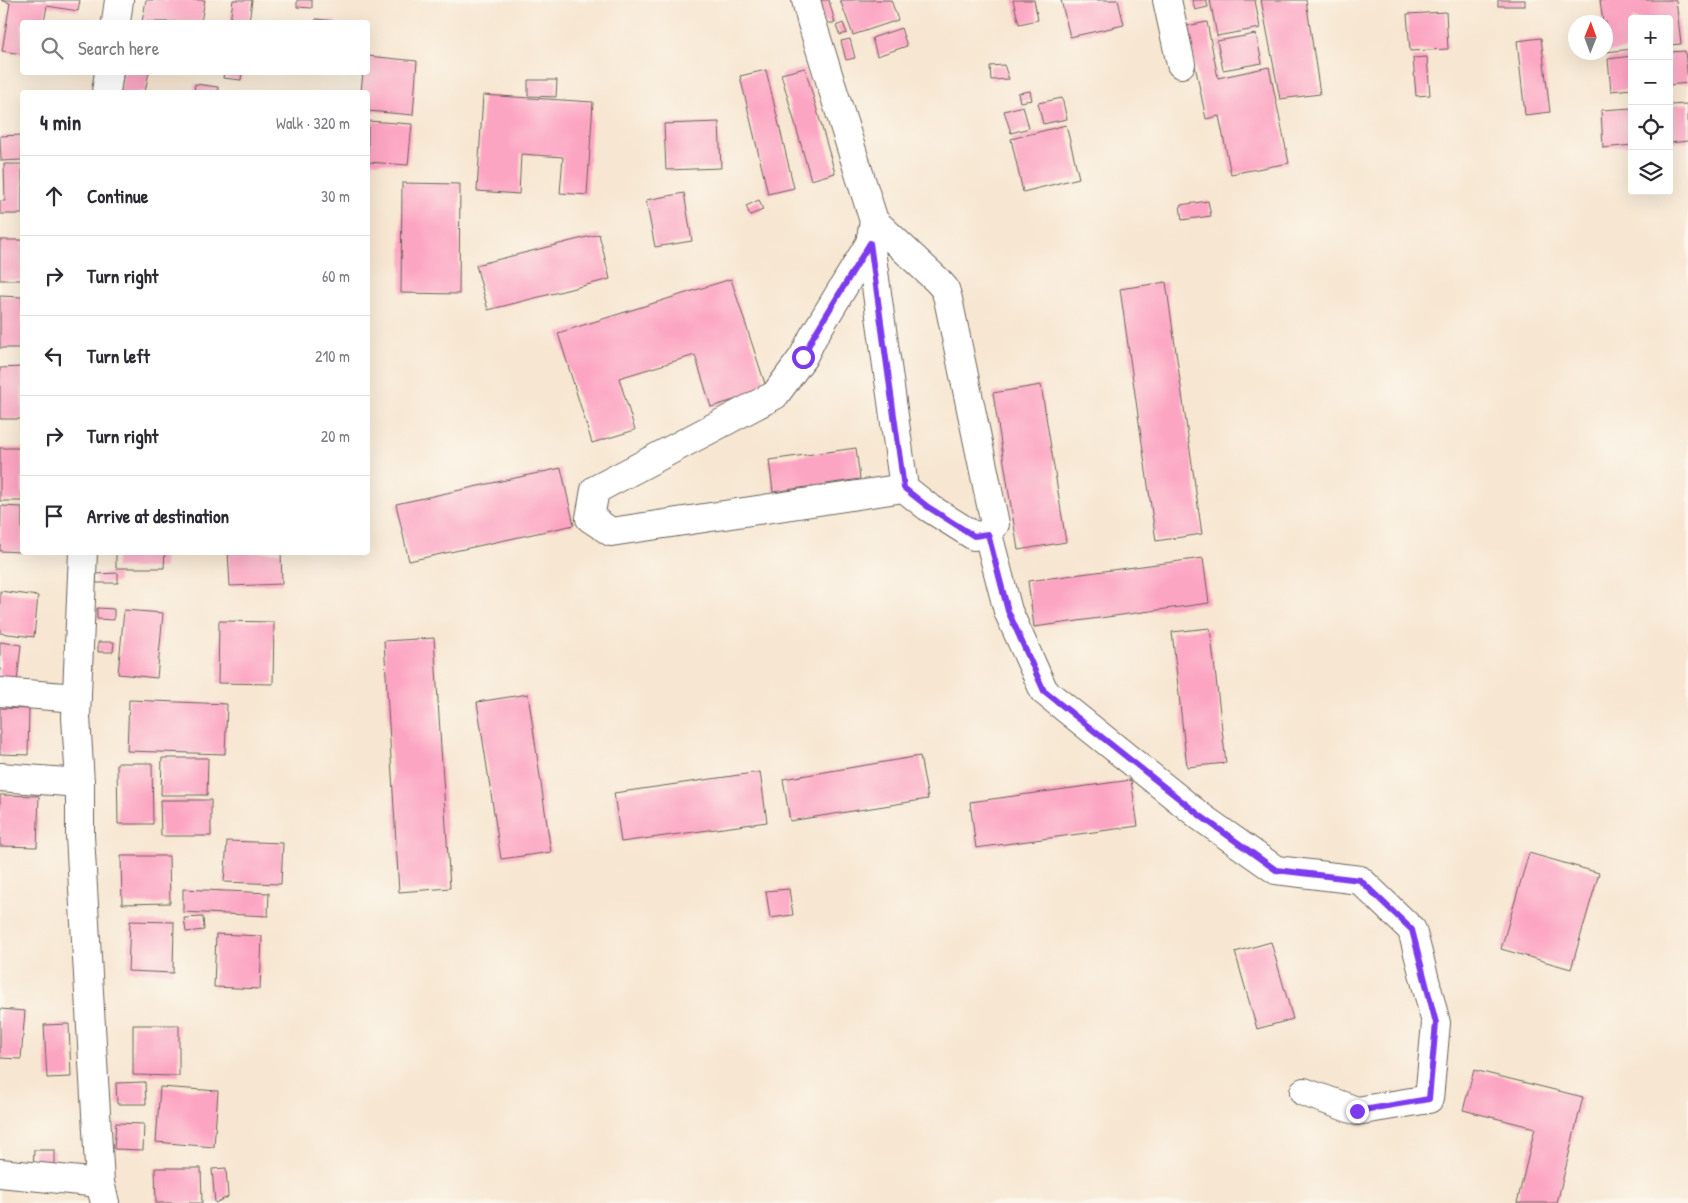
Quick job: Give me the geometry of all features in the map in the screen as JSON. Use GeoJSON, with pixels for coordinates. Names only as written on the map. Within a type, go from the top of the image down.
{"type":"FeatureCollection","features":[{"type":"Feature","properties":{"kind":"street"},"geometry":{"type":"LineString","coordinates":[[116,20],[119,0]]}},
{"type":"Feature","properties":{"kind":"street"},"geometry":{"type":"LineString","coordinates":[[806,0],[872,232],[904,488],[928,507],[974,536],[988,534],[995,524],[945,289],[938,281],[872,232]]}},
{"type":"Feature","properties":{"kind":"street"},"geometry":{"type":"LineString","coordinates":[[1167,0],[1181,64]]}},
{"type":"Feature","properties":{"kind":"street"},"geometry":{"type":"LineString","coordinates":[[106,90],[109,75]]}},
{"type":"Feature","properties":{"kind":"street"},"geometry":{"type":"LineString","coordinates":[[872,232],[803,357],[775,395],[595,490],[590,518],[611,532],[904,488]]}},
{"type":"Feature","properties":{"kind":"street"},"geometry":{"type":"LineString","coordinates":[[988,534],[1008,611],[1044,691],[1202,817],[1276,870],[1360,880],[1412,930],[1436,1023],[1429,1099],[1357,1111],[1304,1092]]}},
{"type":"Feature","properties":{"kind":"street"},"geometry":{"type":"LineString","coordinates":[[0,1173],[102,1193],[80,836],[80,783],[76,698],[83,555]]}},
{"type":"Feature","properties":{"kind":"street"},"geometry":{"type":"LineString","coordinates":[[0,692],[76,698]]}},
{"type":"Feature","properties":{"kind":"street"},"geometry":{"type":"LineString","coordinates":[[0,777],[80,783]]}},
{"type":"Feature","properties":{"kind":"building"},"geometry":{"type":"Polygon","coordinates":[[[1,0],[80,0],[78,11],[47,6],[44,20],[20,20],[20,54],[2,51],[10,3],[1,0]]]}},
{"type":"Feature","properties":{"kind":"building"},"geometry":{"type":"Polygon","coordinates":[[[146,0],[205,0],[201,20],[142,20],[146,0]]]}},
{"type":"Feature","properties":{"kind":"building"},"geometry":{"type":"Polygon","coordinates":[[[233,0],[252,0],[249,20],[230,20],[233,0]]]}},
{"type":"Feature","properties":{"kind":"building"},"geometry":{"type":"Polygon","coordinates":[[[297,0],[312,0],[312,8],[297,7],[297,0]]]}},
{"type":"Feature","properties":{"kind":"building"},"geometry":{"type":"Polygon","coordinates":[[[817,0],[829,0],[835,23],[823,23],[817,0]]]}},
{"type":"Feature","properties":{"kind":"building"},"geometry":{"type":"Polygon","coordinates":[[[840,0],[891,0],[898,20],[853,35],[840,0]]]}},
{"type":"Feature","properties":{"kind":"building"},"geometry":{"type":"Polygon","coordinates":[[[1013,0],[1034,0],[1038,20],[1019,24],[1013,0]]]}},
{"type":"Feature","properties":{"kind":"building"},"geometry":{"type":"Polygon","coordinates":[[[1061,0],[1118,0],[1124,25],[1070,37],[1061,0]]]}},
{"type":"Feature","properties":{"kind":"building"},"geometry":{"type":"Polygon","coordinates":[[[1192,0],[1206,0],[1208,7],[1195,10],[1192,0]]]}},
{"type":"Feature","properties":{"kind":"building"},"geometry":{"type":"Polygon","coordinates":[[[1210,0],[1255,0],[1260,28],[1217,36],[1210,0]]]}},
{"type":"Feature","properties":{"kind":"building"},"geometry":{"type":"Polygon","coordinates":[[[1261,0],[1306,0],[1320,94],[1280,99],[1261,0]]]}},
{"type":"Feature","properties":{"kind":"building"},"geometry":{"type":"Polygon","coordinates":[[[1498,0],[1525,0],[1525,6],[1498,6],[1498,0]]]}},
{"type":"Feature","properties":{"kind":"building"},"geometry":{"type":"Polygon","coordinates":[[[1600,0],[1676,0],[1681,44],[1673,45],[1673,15],[1628,15],[1628,49],[1613,51],[1613,15],[1602,15],[1600,0]]]}},
{"type":"Feature","properties":{"kind":"building"},"geometry":{"type":"Polygon","coordinates":[[[1446,12],[1448,49],[1410,51],[1407,14],[1446,12]]]}},
{"type":"Feature","properties":{"kind":"building"},"geometry":{"type":"Polygon","coordinates":[[[1207,22],[1218,78],[1269,67],[1289,163],[1231,174],[1219,116],[1206,119],[1187,26],[1207,22]]]}},
{"type":"Feature","properties":{"kind":"building"},"geometry":{"type":"Polygon","coordinates":[[[843,23],[847,33],[840,35],[836,26],[843,23]]]}},
{"type":"Feature","properties":{"kind":"building"},"geometry":{"type":"Polygon","coordinates":[[[901,28],[907,46],[877,56],[872,38],[901,28]]]}},
{"type":"Feature","properties":{"kind":"building"},"geometry":{"type":"Polygon","coordinates":[[[1256,34],[1262,63],[1223,70],[1217,41],[1256,34]]]}},
{"type":"Feature","properties":{"kind":"building"},"geometry":{"type":"Polygon","coordinates":[[[1541,38],[1550,112],[1525,115],[1517,41],[1541,38]]]}},
{"type":"Feature","properties":{"kind":"building"},"geometry":{"type":"Polygon","coordinates":[[[850,39],[855,58],[846,60],[841,41],[850,39]]]}},
{"type":"Feature","properties":{"kind":"building"},"geometry":{"type":"Polygon","coordinates":[[[1685,51],[1688,83],[1673,85],[1673,52],[1685,51]]]}},
{"type":"Feature","properties":{"kind":"building"},"geometry":{"type":"Polygon","coordinates":[[[370,56],[417,61],[413,115],[370,111],[370,90],[361,90],[363,75],[370,75],[370,56]]]}},
{"type":"Feature","properties":{"kind":"building"},"geometry":{"type":"Polygon","coordinates":[[[1628,56],[1628,89],[1611,91],[1608,60],[1613,60],[1613,58],[1628,56]]]}},
{"type":"Feature","properties":{"kind":"building"},"geometry":{"type":"Polygon","coordinates":[[[1427,57],[1430,95],[1416,96],[1413,58],[1427,57]]]}},
{"type":"Feature","properties":{"kind":"building"},"geometry":{"type":"Polygon","coordinates":[[[1004,65],[1009,79],[991,80],[990,66],[1004,65]]]}},
{"type":"Feature","properties":{"kind":"building"},"geometry":{"type":"Polygon","coordinates":[[[805,68],[835,173],[811,180],[781,74],[805,68]]]}},
{"type":"Feature","properties":{"kind":"building"},"geometry":{"type":"Polygon","coordinates":[[[766,70],[794,188],[768,194],[740,76],[766,70]]]}},
{"type":"Feature","properties":{"kind":"building"},"geometry":{"type":"Polygon","coordinates":[[[123,75],[148,75],[145,90],[120,90],[123,75]]]}},
{"type":"Feature","properties":{"kind":"building"},"geometry":{"type":"Polygon","coordinates":[[[224,75],[242,75],[241,80],[223,78],[224,75]]]}},
{"type":"Feature","properties":{"kind":"building"},"geometry":{"type":"Polygon","coordinates":[[[528,80],[557,80],[556,97],[528,96],[528,80]]]}},
{"type":"Feature","properties":{"kind":"building"},"geometry":{"type":"Polygon","coordinates":[[[195,84],[218,87],[218,90],[194,90],[195,84]]]}},
{"type":"Feature","properties":{"kind":"building"},"geometry":{"type":"Polygon","coordinates":[[[1030,91],[1032,100],[1020,102],[1018,93],[1030,91]]]}},
{"type":"Feature","properties":{"kind":"building"},"geometry":{"type":"Polygon","coordinates":[[[483,95],[593,102],[587,195],[560,193],[563,157],[521,154],[519,194],[477,191],[483,95]]]}},
{"type":"Feature","properties":{"kind":"building"},"geometry":{"type":"Polygon","coordinates":[[[1062,98],[1067,119],[1043,124],[1038,103],[1062,98]]]}},
{"type":"Feature","properties":{"kind":"building"},"geometry":{"type":"Polygon","coordinates":[[[1688,104],[1688,141],[1673,143],[1673,105],[1688,104]]]}},
{"type":"Feature","properties":{"kind":"building"},"geometry":{"type":"Polygon","coordinates":[[[1023,106],[1029,128],[1011,133],[1004,111],[1023,106]]]}},
{"type":"Feature","properties":{"kind":"building"},"geometry":{"type":"Polygon","coordinates":[[[1628,108],[1628,145],[1603,148],[1601,110],[1628,108]]]}},
{"type":"Feature","properties":{"kind":"building"},"geometry":{"type":"Polygon","coordinates":[[[370,121],[412,124],[408,165],[370,162],[370,121]]]}},
{"type":"Feature","properties":{"kind":"building"},"geometry":{"type":"Polygon","coordinates":[[[719,122],[721,168],[666,170],[664,124],[719,122]]]}},
{"type":"Feature","properties":{"kind":"building"},"geometry":{"type":"Polygon","coordinates":[[[1066,125],[1079,178],[1023,192],[1011,139],[1066,125]]]}},
{"type":"Feature","properties":{"kind":"building"},"geometry":{"type":"Polygon","coordinates":[[[20,135],[20,160],[1,161],[0,136],[20,135]]]}},
{"type":"Feature","properties":{"kind":"building"},"geometry":{"type":"Polygon","coordinates":[[[4,164],[20,164],[20,214],[0,214],[0,201],[5,201],[4,164]]]}},
{"type":"Feature","properties":{"kind":"building"},"geometry":{"type":"Polygon","coordinates":[[[402,183],[460,184],[459,294],[401,293],[402,183]]]}},
{"type":"Feature","properties":{"kind":"building"},"geometry":{"type":"Polygon","coordinates":[[[684,193],[692,241],[655,247],[646,200],[684,193]]]}},
{"type":"Feature","properties":{"kind":"building"},"geometry":{"type":"Polygon","coordinates":[[[759,200],[763,210],[750,215],[746,206],[759,200]]]}},
{"type":"Feature","properties":{"kind":"building"},"geometry":{"type":"Polygon","coordinates":[[[1208,201],[1211,216],[1182,220],[1180,205],[1208,201]]]}},
{"type":"Feature","properties":{"kind":"building"},"geometry":{"type":"Polygon","coordinates":[[[599,234],[610,279],[488,310],[476,265],[599,234]]]}},
{"type":"Feature","properties":{"kind":"building"},"geometry":{"type":"Polygon","coordinates":[[[0,240],[20,240],[20,280],[0,280],[0,240]]]}},
{"type":"Feature","properties":{"kind":"building"},"geometry":{"type":"Polygon","coordinates":[[[731,279],[767,390],[711,407],[695,355],[619,378],[635,430],[592,443],[558,333],[731,279]]]}},
{"type":"Feature","properties":{"kind":"building"},"geometry":{"type":"Polygon","coordinates":[[[1166,282],[1202,534],[1156,541],[1120,289],[1166,282]]]}},
{"type":"Feature","properties":{"kind":"building"},"geometry":{"type":"Polygon","coordinates":[[[0,296],[20,297],[20,348],[0,348],[0,296]]]}},
{"type":"Feature","properties":{"kind":"building"},"geometry":{"type":"Polygon","coordinates":[[[20,367],[20,419],[0,419],[0,368],[20,367]]]}},
{"type":"Feature","properties":{"kind":"building"},"geometry":{"type":"Polygon","coordinates":[[[1041,385],[1066,542],[1018,550],[993,393],[1041,385]]]}},
{"type":"Feature","properties":{"kind":"building"},"geometry":{"type":"Polygon","coordinates":[[[0,448],[20,448],[20,501],[0,501],[0,448]]]}},
{"type":"Feature","properties":{"kind":"building"},"geometry":{"type":"Polygon","coordinates":[[[856,448],[860,479],[773,492],[769,460],[856,448]]]}},
{"type":"Feature","properties":{"kind":"building"},"geometry":{"type":"Polygon","coordinates":[[[561,468],[574,525],[409,561],[396,504],[561,468]]]}},
{"type":"Feature","properties":{"kind":"building"},"geometry":{"type":"Polygon","coordinates":[[[1,506],[20,507],[20,552],[0,551],[1,506]]]}},
{"type":"Feature","properties":{"kind":"building"},"geometry":{"type":"Polygon","coordinates":[[[116,555],[165,555],[164,568],[116,568],[116,555]]]}},
{"type":"Feature","properties":{"kind":"building"},"geometry":{"type":"Polygon","coordinates":[[[228,555],[281,555],[282,584],[230,586],[228,555]]]}},
{"type":"Feature","properties":{"kind":"building"},"geometry":{"type":"Polygon","coordinates":[[[1203,558],[1209,603],[1034,627],[1028,581],[1203,558]]]}},
{"type":"Feature","properties":{"kind":"building"},"geometry":{"type":"Polygon","coordinates":[[[118,573],[118,583],[96,583],[96,574],[118,573]]]}},
{"type":"Feature","properties":{"kind":"building"},"geometry":{"type":"Polygon","coordinates":[[[0,591],[38,596],[34,637],[0,633],[0,591]]]}},
{"type":"Feature","properties":{"kind":"building"},"geometry":{"type":"Polygon","coordinates":[[[97,608],[114,609],[114,620],[97,619],[97,608]]]}},
{"type":"Feature","properties":{"kind":"building"},"geometry":{"type":"Polygon","coordinates":[[[124,610],[163,613],[157,678],[118,674],[124,610]]]}},
{"type":"Feature","properties":{"kind":"building"},"geometry":{"type":"Polygon","coordinates":[[[219,621],[274,622],[273,684],[218,683],[219,621]]]}},
{"type":"Feature","properties":{"kind":"building"},"geometry":{"type":"Polygon","coordinates":[[[1210,628],[1226,763],[1187,767],[1172,632],[1210,628]]]}},
{"type":"Feature","properties":{"kind":"building"},"geometry":{"type":"Polygon","coordinates":[[[434,638],[450,888],[399,892],[384,641],[434,638]]]}},
{"type":"Feature","properties":{"kind":"building"},"geometry":{"type":"Polygon","coordinates":[[[0,642],[21,645],[16,690],[0,688],[0,642]]]}},
{"type":"Feature","properties":{"kind":"building"},"geometry":{"type":"Polygon","coordinates":[[[98,642],[114,642],[113,652],[98,652],[98,642]]]}},
{"type":"Feature","properties":{"kind":"building"},"geometry":{"type":"Polygon","coordinates":[[[528,694],[551,852],[501,859],[477,702],[528,694]]]}},
{"type":"Feature","properties":{"kind":"building"},"geometry":{"type":"Polygon","coordinates":[[[129,700],[227,704],[225,754],[127,751],[129,700]]]}},
{"type":"Feature","properties":{"kind":"building"},"geometry":{"type":"Polygon","coordinates":[[[0,708],[29,709],[28,755],[0,754],[0,708]]]}},
{"type":"Feature","properties":{"kind":"building"},"geometry":{"type":"Polygon","coordinates":[[[920,756],[928,799],[790,821],[783,779],[920,756]]]}},
{"type":"Feature","properties":{"kind":"building"},"geometry":{"type":"Polygon","coordinates":[[[162,758],[208,758],[207,795],[161,795],[162,758]]]}},
{"type":"Feature","properties":{"kind":"building"},"geometry":{"type":"Polygon","coordinates":[[[117,763],[152,763],[153,824],[118,824],[117,763]]]}},
{"type":"Feature","properties":{"kind":"building"},"geometry":{"type":"Polygon","coordinates":[[[760,772],[767,822],[621,842],[614,793],[760,772]]]}},
{"type":"Feature","properties":{"kind":"building"},"geometry":{"type":"Polygon","coordinates":[[[1131,780],[1138,826],[976,848],[970,802],[1131,780]]]}},
{"type":"Feature","properties":{"kind":"building"},"geometry":{"type":"Polygon","coordinates":[[[0,795],[39,796],[37,847],[0,846],[0,795]]]}},
{"type":"Feature","properties":{"kind":"building"},"geometry":{"type":"Polygon","coordinates":[[[160,800],[211,800],[211,836],[161,836],[160,800]]]}},
{"type":"Feature","properties":{"kind":"building"},"geometry":{"type":"Polygon","coordinates":[[[227,841],[283,843],[281,884],[224,882],[227,841]]]}},
{"type":"Feature","properties":{"kind":"building"},"geometry":{"type":"Polygon","coordinates":[[[1529,853],[1599,873],[1571,969],[1501,949],[1529,853]]]}},
{"type":"Feature","properties":{"kind":"building"},"geometry":{"type":"Polygon","coordinates":[[[121,856],[169,856],[170,903],[122,904],[121,856]]]}},
{"type":"Feature","properties":{"kind":"building"},"geometry":{"type":"Polygon","coordinates":[[[183,889],[269,893],[268,916],[183,912],[183,889]]]}},
{"type":"Feature","properties":{"kind":"building"},"geometry":{"type":"Polygon","coordinates":[[[789,889],[793,915],[770,918],[766,891],[789,889]]]}},
{"type":"Feature","properties":{"kind":"building"},"geometry":{"type":"Polygon","coordinates":[[[203,917],[204,930],[186,932],[184,918],[203,917]]]}},
{"type":"Feature","properties":{"kind":"building"},"geometry":{"type":"Polygon","coordinates":[[[130,921],[174,922],[173,973],[128,971],[130,921]]]}},
{"type":"Feature","properties":{"kind":"building"},"geometry":{"type":"Polygon","coordinates":[[[216,934],[262,936],[260,989],[214,987],[216,934]]]}},
{"type":"Feature","properties":{"kind":"building"},"geometry":{"type":"Polygon","coordinates":[[[1271,942],[1293,1019],[1257,1029],[1235,952],[1271,942]]]}},
{"type":"Feature","properties":{"kind":"building"},"geometry":{"type":"Polygon","coordinates":[[[0,1009],[25,1011],[21,1059],[0,1058],[0,1009]]]}},
{"type":"Feature","properties":{"kind":"building"},"geometry":{"type":"Polygon","coordinates":[[[69,1024],[71,1077],[47,1078],[44,1025],[69,1024]]]}},
{"type":"Feature","properties":{"kind":"building"},"geometry":{"type":"Polygon","coordinates":[[[133,1025],[179,1025],[179,1076],[133,1075],[133,1025]]]}},
{"type":"Feature","properties":{"kind":"building"},"geometry":{"type":"Polygon","coordinates":[[[1474,1070],[1583,1097],[1557,1203],[1517,1203],[1535,1128],[1463,1110],[1474,1070]]]}},
{"type":"Feature","properties":{"kind":"building"},"geometry":{"type":"Polygon","coordinates":[[[145,1082],[146,1104],[117,1104],[116,1083],[145,1082]]]}},
{"type":"Feature","properties":{"kind":"building"},"geometry":{"type":"Polygon","coordinates":[[[160,1087],[218,1091],[214,1147],[156,1142],[160,1087]]]}},
{"type":"Feature","properties":{"kind":"building"},"geometry":{"type":"Polygon","coordinates":[[[116,1123],[144,1124],[143,1150],[114,1149],[116,1123]]]}},
{"type":"Feature","properties":{"kind":"building"},"geometry":{"type":"Polygon","coordinates":[[[34,1150],[55,1150],[55,1169],[33,1169],[34,1150]]]}},
{"type":"Feature","properties":{"kind":"building"},"geometry":{"type":"Polygon","coordinates":[[[155,1168],[201,1168],[202,1203],[156,1203],[155,1168]]]}},
{"type":"Feature","properties":{"kind":"building"},"geometry":{"type":"Polygon","coordinates":[[[226,1168],[228,1197],[215,1203],[212,1169],[226,1168]]]}},
{"type":"Feature","properties":{"kind":"route"},"geometry":{"type":"LineString","coordinates":[[803,357],[813,337],[870,243],[904,488],[928,507],[974,536],[988,534],[1008,611],[1044,691],[1202,817],[1276,870],[1360,880],[1412,930],[1436,1023],[1429,1099],[1357,1111]]}}]}
